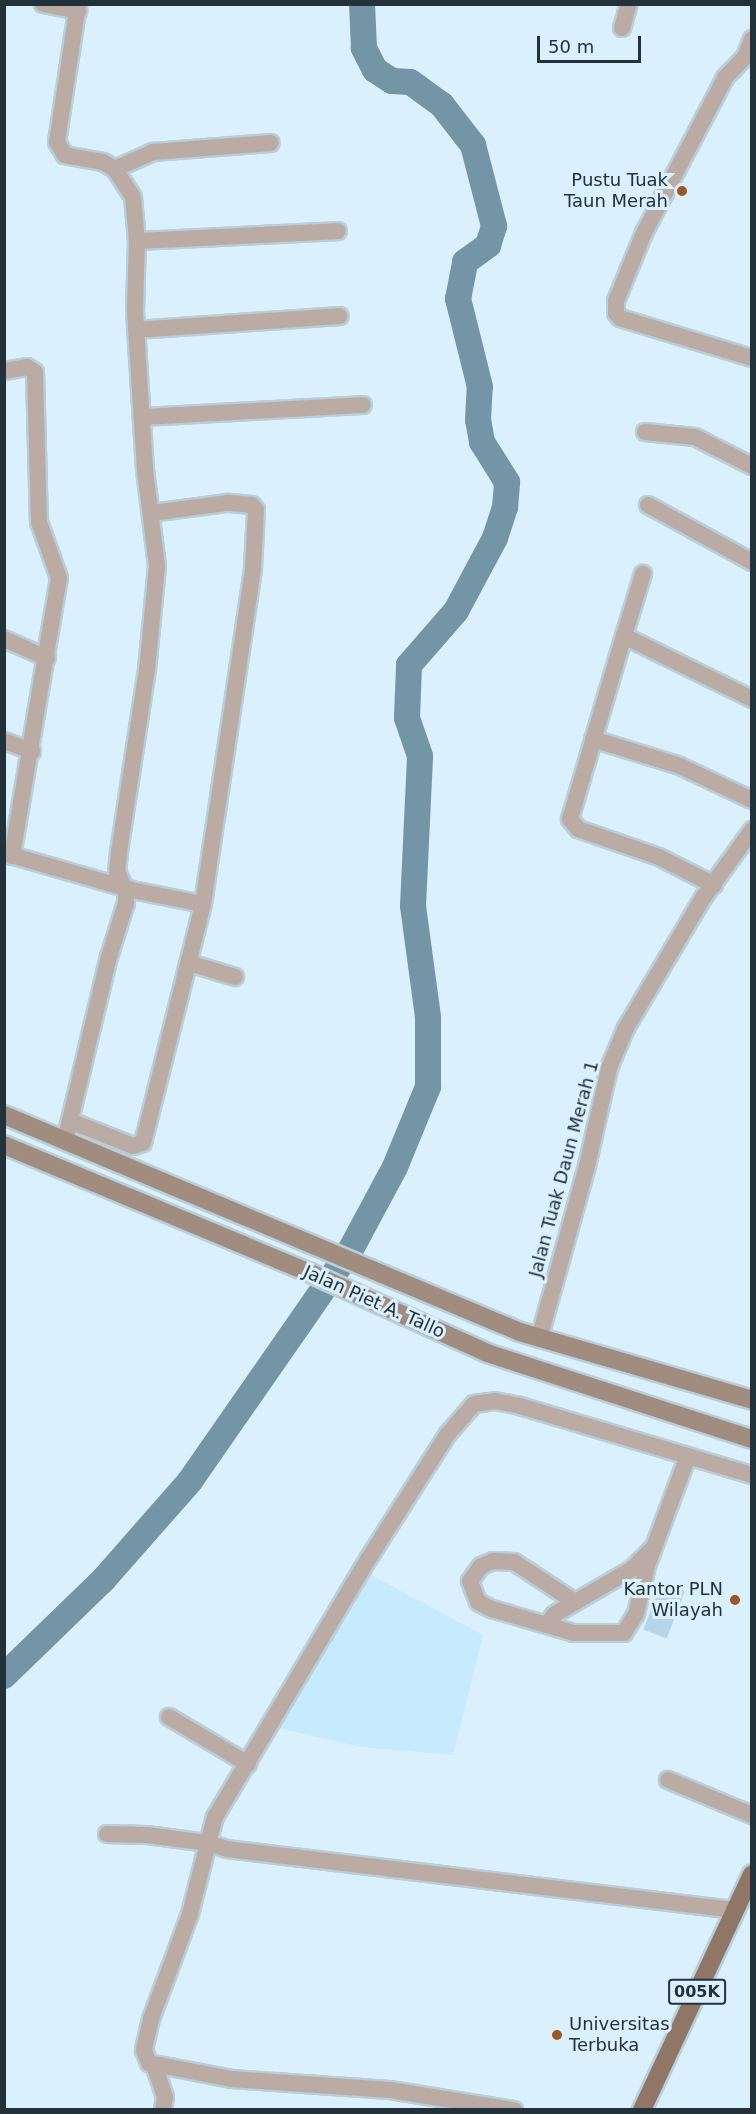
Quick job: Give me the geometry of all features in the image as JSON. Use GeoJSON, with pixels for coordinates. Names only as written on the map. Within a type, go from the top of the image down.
{"type":"FeatureCollection","features":[{"type":"Feature","properties":{"kind":"main road","name":"Jalan Piet A. Tallo"},"geometry":{"type":"LineString","coordinates":[[4,1115],[539,1339],[752,1400]]}},
{"type":"Feature","properties":{"kind":"main road","name":"Jalan Piet A. Tallo"},"geometry":{"type":"LineString","coordinates":[[4,1145],[177,1215],[506,1359],[752,1438]]}},
{"type":"Feature","properties":{"kind":"main road","name":"005K"},"geometry":{"type":"LineString","coordinates":[[642,2109],[750,1879]]}},
{"type":"Feature","properties":{"kind":"street"},"geometry":{"type":"LineString","coordinates":[[43,4],[78,8],[57,142],[65,155],[103,162],[115,169],[133,197],[137,241],[136,330],[142,417],[157,546],[155,596],[117,872],[124,886],[126,903],[66,1141]]}},
{"type":"Feature","properties":{"kind":"street"},"geometry":{"type":"LineString","coordinates":[[622,28],[629,4]]}},
{"type":"Feature","properties":{"kind":"street"},"geometry":{"type":"LineString","coordinates":[[752,39],[745,57],[725,78],[644,233],[616,300],[616,313],[620,318],[752,358]]}},
{"type":"Feature","properties":{"kind":"street"},"geometry":{"type":"LineString","coordinates":[[115,169],[153,152],[271,143]]}},
{"type":"Feature","properties":{"kind":"street"},"geometry":{"type":"LineString","coordinates":[[137,241],[338,231]]}},
{"type":"Feature","properties":{"kind":"street"},"geometry":{"type":"LineString","coordinates":[[136,330],[340,316]]}},
{"type":"Feature","properties":{"kind":"street"},"geometry":{"type":"LineString","coordinates":[[4,371],[27,368],[34,372],[39,522],[59,578],[32,751],[8,854],[124,886],[203,904]]}},
{"type":"Feature","properties":{"kind":"street"},"geometry":{"type":"LineString","coordinates":[[142,417],[363,405]]}},
{"type":"Feature","properties":{"kind":"street"},"geometry":{"type":"LineString","coordinates":[[645,432],[695,437],[752,466]]}},
{"type":"Feature","properties":{"kind":"street"},"geometry":{"type":"LineString","coordinates":[[70,1121],[133,1146],[143,1143],[203,904],[253,568],[256,510],[252,505],[227,503],[152,513]]}},
{"type":"Feature","properties":{"kind":"street"},"geometry":{"type":"LineString","coordinates":[[648,505],[752,562]]}},
{"type":"Feature","properties":{"kind":"street"},"geometry":{"type":"LineString","coordinates":[[643,574],[570,819],[571,825],[659,856],[714,885]]}},
{"type":"Feature","properties":{"kind":"street"},"geometry":{"type":"LineString","coordinates":[[624,636],[752,699]]}},
{"type":"Feature","properties":{"kind":"street"},"geometry":{"type":"LineString","coordinates":[[4,639],[47,658]]}},
{"type":"Feature","properties":{"kind":"street"},"geometry":{"type":"LineString","coordinates":[[593,739],[680,766],[752,800]]}},
{"type":"Feature","properties":{"kind":"street"},"geometry":{"type":"LineString","coordinates":[[4,741],[32,751]]}},
{"type":"Feature","properties":{"kind":"street","name":"Jalan Tuak Daun Merah 1"},"geometry":{"type":"LineString","coordinates":[[539,1339],[587,1166],[609,1068],[626,1028],[714,885],[752,830]]}},
{"type":"Feature","properties":{"kind":"street"},"geometry":{"type":"LineString","coordinates":[[189,963],[235,977]]}},
{"type":"Feature","properties":{"kind":"street"},"geometry":{"type":"LineString","coordinates":[[514,2109],[390,2090],[232,2079],[154,2065],[146,2059],[144,2050],[151,2019],[190,1914],[215,1817],[428,1465],[474,1404],[495,1401],[520,1406],[752,1475]]}},
{"type":"Feature","properties":{"kind":"street"},"geometry":{"type":"LineString","coordinates":[[575,1602],[514,1562],[493,1562],[481,1566],[470,1581],[477,1602],[574,1633],[624,1633],[636,1614],[654,1547],[688,1456]]}},
{"type":"Feature","properties":{"kind":"street"},"geometry":{"type":"LineString","coordinates":[[547,1624],[575,1602],[632,1569],[654,1547]]}},
{"type":"Feature","properties":{"kind":"street"},"geometry":{"type":"LineString","coordinates":[[169,1717],[248,1764]]}},
{"type":"Feature","properties":{"kind":"street"},"geometry":{"type":"LineString","coordinates":[[668,1780],[752,1815]]}},
{"type":"Feature","properties":{"kind":"street"},"geometry":{"type":"LineString","coordinates":[[107,1834],[147,1835],[208,1843],[227,1849],[734,1910]]}},
{"type":"Feature","properties":{"kind":"street"},"geometry":{"type":"LineString","coordinates":[[154,2065],[165,2097],[163,2109]]}},
{"type":"Feature","properties":{"kind":"shaded area"},"geometry":{"type":"Polygon","coordinates":[[[367,1573],[483,1635],[453,1755],[361,1747],[279,1728],[367,1573]]]}},
{"type":"Feature","properties":{"kind":"shaded area"},"geometry":{"type":"Polygon","coordinates":[[[662,1581],[685,1590],[667,1639],[643,1630],[662,1581]]]}},
{"type":"Feature","properties":{"kind":"waterway"},"geometry":{"type":"LineString","coordinates":[[4,1676],[104,1579],[190,1481],[351,1249],[395,1167],[428,1087],[428,1017],[413,906],[420,756],[407,718],[409,665],[456,611],[495,538],[505,507],[507,482],[482,442],[478,420],[480,387],[458,299],[465,262],[488,245],[494,226],[473,145],[442,105],[410,82],[392,81],[375,70],[364,48],[362,4]]}},
{"type":"Feature","properties":{"kind":"place","name":"Pustu Tuak Taun Merah"},"geometry":{"type":"Point","coordinates":[682,191]}},
{"type":"Feature","properties":{"kind":"place","name":"Kantor PLN Wilayah"},"geometry":{"type":"Point","coordinates":[735,1600]}},
{"type":"Feature","properties":{"kind":"place","name":"Universitas Terbuka"},"geometry":{"type":"Point","coordinates":[557,2035]}}]}
